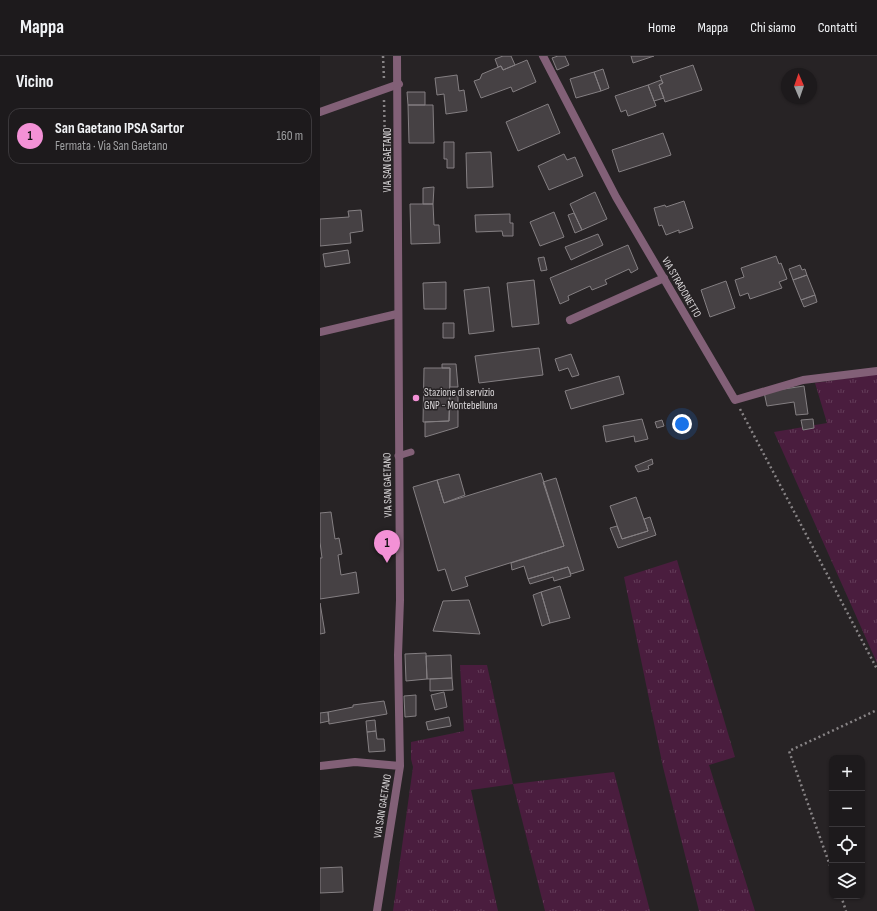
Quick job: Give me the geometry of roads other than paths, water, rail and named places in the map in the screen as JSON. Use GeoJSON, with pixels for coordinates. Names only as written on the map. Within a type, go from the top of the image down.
{"type":"FeatureCollection","features":[{"type":"Feature","properties":{"kind":"street","name":"VIA SAN GAETANO"},"geometry":{"type":"LineString","coordinates":[[377,911],[400,766],[397,314],[398,56]]}},
{"type":"Feature","properties":{"kind":"street","name":"VIA STRADONETTO"},"geometry":{"type":"LineString","coordinates":[[543,56],[616,197],[735,400],[803,380],[877,370]]}},
{"type":"Feature","properties":{"kind":"street"},"geometry":{"type":"LineString","coordinates":[[320,112],[399,84]]}},
{"type":"Feature","properties":{"kind":"street"},"geometry":{"type":"LineString","coordinates":[[570,320],[664,278]]}},
{"type":"Feature","properties":{"kind":"street"},"geometry":{"type":"LineString","coordinates":[[320,332],[397,314]]}},
{"type":"Feature","properties":{"kind":"street"},"geometry":{"type":"LineString","coordinates":[[320,766],[355,762],[400,766]]}},
{"type":"Feature","properties":{"kind":"lane"},"geometry":{"type":"LineString","coordinates":[[398,456],[411,452]]}},
{"type":"Feature","properties":{"kind":"place","name":"Stazione di servizio GNP - Montebelluna"},"geometry":{"type":"Point","coordinates":[416,398]}},
{"type":"Feature","properties":{"kind":"place","name":"San Gaetano IPSA Sartor"},"geometry":{"type":"Point","coordinates":[387,563]}}]}
